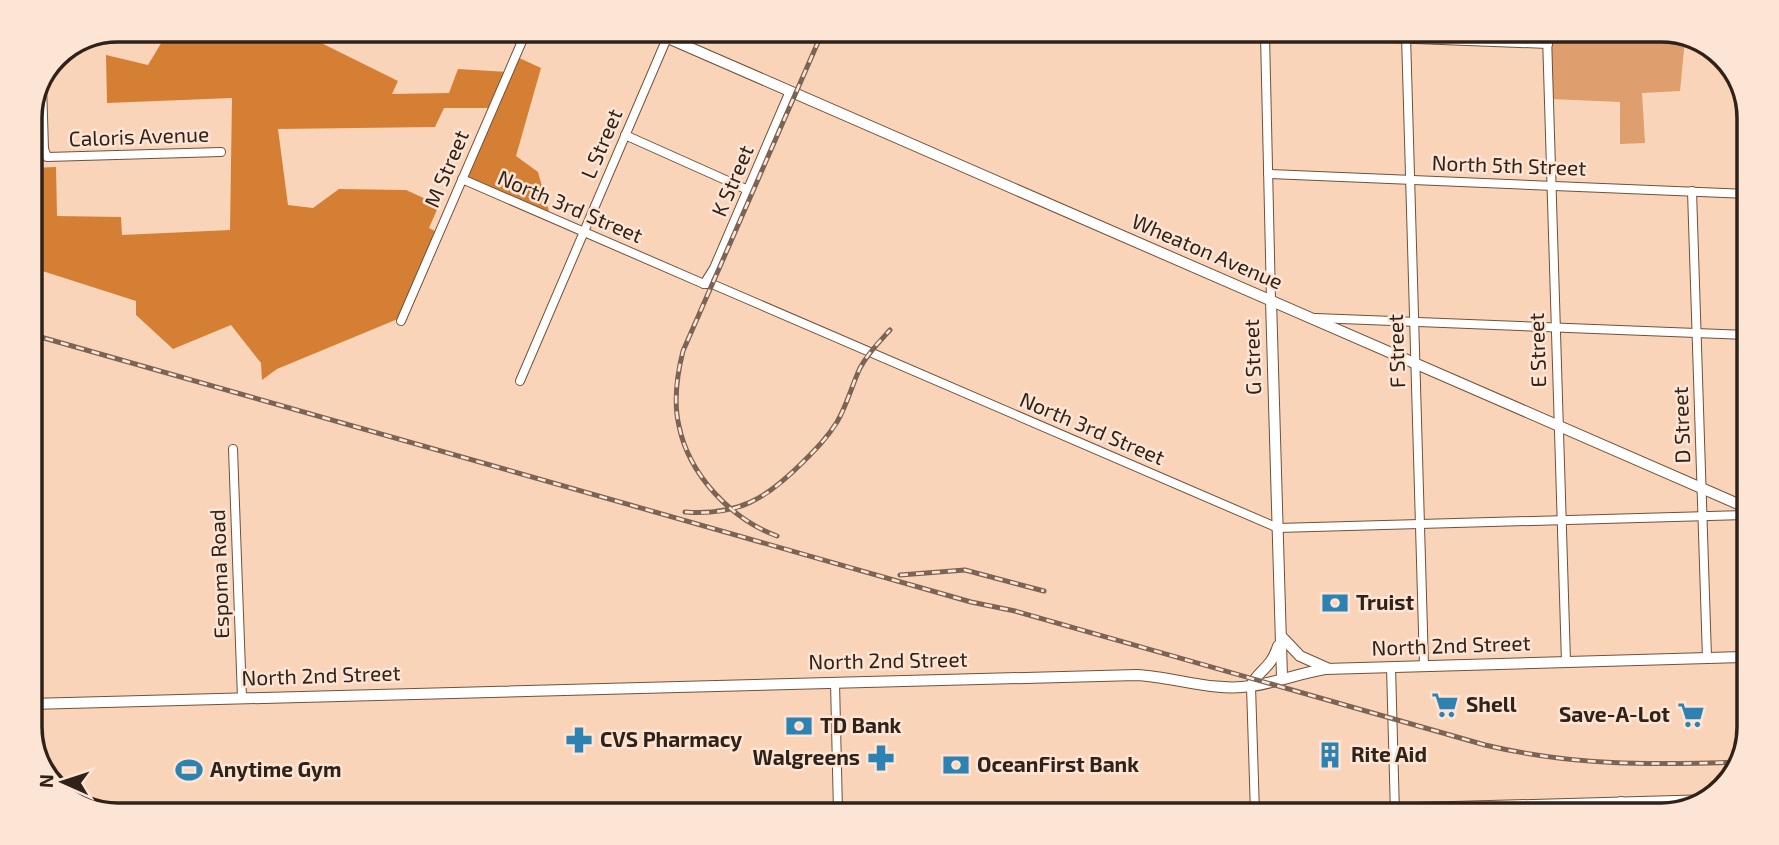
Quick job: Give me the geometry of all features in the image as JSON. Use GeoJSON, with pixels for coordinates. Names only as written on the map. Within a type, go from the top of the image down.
{"type":"FeatureCollection","features":[{"type":"Feature","properties":{"kind":"main road","name":"Wheaton Avenue"},"geometry":{"type":"LineString","coordinates":[[676,42],[1737,504]]}},
{"type":"Feature","properties":{"kind":"main road","name":"G Street"},"geometry":{"type":"LineString","coordinates":[[1271,300],[1282,678]]}},
{"type":"Feature","properties":{"kind":"main road"},"geometry":{"type":"LineString","coordinates":[[1251,686],[1270,666],[1281,636],[1300,656],[1329,669]]}},
{"type":"Feature","properties":{"kind":"main road","name":"North 2nd Street"},"geometry":{"type":"LineString","coordinates":[[42,704],[1138,675],[1208,686],[1251,686],[1329,669],[1737,657]]}},
{"type":"Feature","properties":{"kind":"street","name":"M Street"},"geometry":{"type":"LineString","coordinates":[[401,321],[522,42]]}},
{"type":"Feature","properties":{"kind":"street","name":"L Street"},"geometry":{"type":"LineString","coordinates":[[520,381],[665,42]]}},
{"type":"Feature","properties":{"kind":"street","name":"G Street"},"geometry":{"type":"LineString","coordinates":[[1265,42],[1271,300]]}},
{"type":"Feature","properties":{"kind":"street","name":"F Street"},"geometry":{"type":"LineString","coordinates":[[1406,42],[1424,666]]}},
{"type":"Feature","properties":{"kind":"street","name":"E Street"},"geometry":{"type":"LineString","coordinates":[[1548,42],[1550,186],[1566,662]]}},
{"type":"Feature","properties":{"kind":"street","name":"K Street"},"geometry":{"type":"LineString","coordinates":[[704,284],[714,268],[790,92]]}},
{"type":"Feature","properties":{"kind":"street","name":"Caloris Avenue"},"geometry":{"type":"LineString","coordinates":[[43,106],[44,149],[47,157],[221,152]]}},
{"type":"Feature","properties":{"kind":"street"},"geometry":{"type":"LineString","coordinates":[[625,135],[748,190]]}},
{"type":"Feature","properties":{"kind":"street","name":"North 5th Street"},"geometry":{"type":"LineString","coordinates":[[1268,174],[1737,193]]}},
{"type":"Feature","properties":{"kind":"street","name":"North 3rd Street"},"geometry":{"type":"LineString","coordinates":[[462,179],[1278,528],[1737,515]]}},
{"type":"Feature","properties":{"kind":"street","name":"D Street"},"geometry":{"type":"LineString","coordinates":[[1692,191],[1707,658]]}},
{"type":"Feature","properties":{"kind":"street"},"geometry":{"type":"LineString","coordinates":[[1312,318],[1737,335]]}},
{"type":"Feature","properties":{"kind":"street","name":"Espoma Road"},"geometry":{"type":"LineString","coordinates":[[233,449],[242,698]]}},
{"type":"Feature","properties":{"kind":"street"},"geometry":{"type":"LineString","coordinates":[[1391,667],[1395,803]]}},
{"type":"Feature","properties":{"kind":"street"},"geometry":{"type":"LineString","coordinates":[[835,682],[838,803]]}},
{"type":"Feature","properties":{"kind":"street"},"geometry":{"type":"LineString","coordinates":[[1251,686],[1255,803]]}},
{"type":"Feature","properties":{"kind":"street"},"geometry":{"type":"LineString","coordinates":[[1537,803],[1684,799]]}},
{"type":"Feature","properties":{"kind":"shaded area"},"geometry":{"type":"Polygon","coordinates":[[[162,42],[319,42],[398,81],[392,94],[449,93],[458,69],[508,72],[515,56],[541,68],[516,156],[538,172],[550,215],[463,175],[491,108],[444,108],[435,127],[278,129],[288,205],[313,208],[339,189],[406,190],[439,205],[429,228],[439,233],[405,316],[277,369],[262,380],[261,363],[231,325],[173,349],[136,315],[136,301],[42,271],[42,168],[56,167],[57,216],[121,217],[122,235],[230,230],[232,98],[107,103],[106,55],[148,65],[162,42]]]}},
{"type":"Feature","properties":{"kind":"shaded area"},"geometry":{"type":"Polygon","coordinates":[[[1549,42],[1661,42],[1684,46],[1680,91],[1642,93],[1645,143],[1620,144],[1620,102],[1551,99],[1549,42]]]}},
{"type":"Feature","properties":{"kind":"railway"},"geometry":{"type":"LineString","coordinates":[[777,536],[744,519],[728,507],[702,478],[684,444],[677,417],[676,388],[683,351],[818,42]]}},
{"type":"Feature","properties":{"kind":"railway"},"geometry":{"type":"LineString","coordinates":[[685,512],[704,513],[736,508],[763,495],[789,475],[833,428],[863,363],[890,330]]}},
{"type":"Feature","properties":{"kind":"railway"},"geometry":{"type":"LineString","coordinates":[[42,337],[1485,745],[1550,757],[1613,763],[1728,762]]}},
{"type":"Feature","properties":{"kind":"railway"},"geometry":{"type":"LineString","coordinates":[[900,575],[965,570],[1044,591]]}},
{"type":"Feature","properties":{"kind":"place","name":"Truist"},"geometry":{"type":"Point","coordinates":[1335,603]}},
{"type":"Feature","properties":{"kind":"place","name":"Shell"},"geometry":{"type":"Point","coordinates":[1445,705]}},
{"type":"Feature","properties":{"kind":"place","name":"Save-A-Lot"},"geometry":{"type":"Point","coordinates":[1691,715]}},
{"type":"Feature","properties":{"kind":"place","name":"TD Bank"},"geometry":{"type":"Point","coordinates":[799,726]}},
{"type":"Feature","properties":{"kind":"place","name":"CVS Pharmacy"},"geometry":{"type":"Point","coordinates":[579,740]}},
{"type":"Feature","properties":{"kind":"place","name":"Rite Aid"},"geometry":{"type":"Point","coordinates":[1330,755]}},
{"type":"Feature","properties":{"kind":"place","name":"Walgreens"},"geometry":{"type":"Point","coordinates":[881,758]}},
{"type":"Feature","properties":{"kind":"place","name":"OceanFirst Bank"},"geometry":{"type":"Point","coordinates":[956,765]}},
{"type":"Feature","properties":{"kind":"place","name":"Anytime Gym"},"geometry":{"type":"Point","coordinates":[189,770]}}]}
